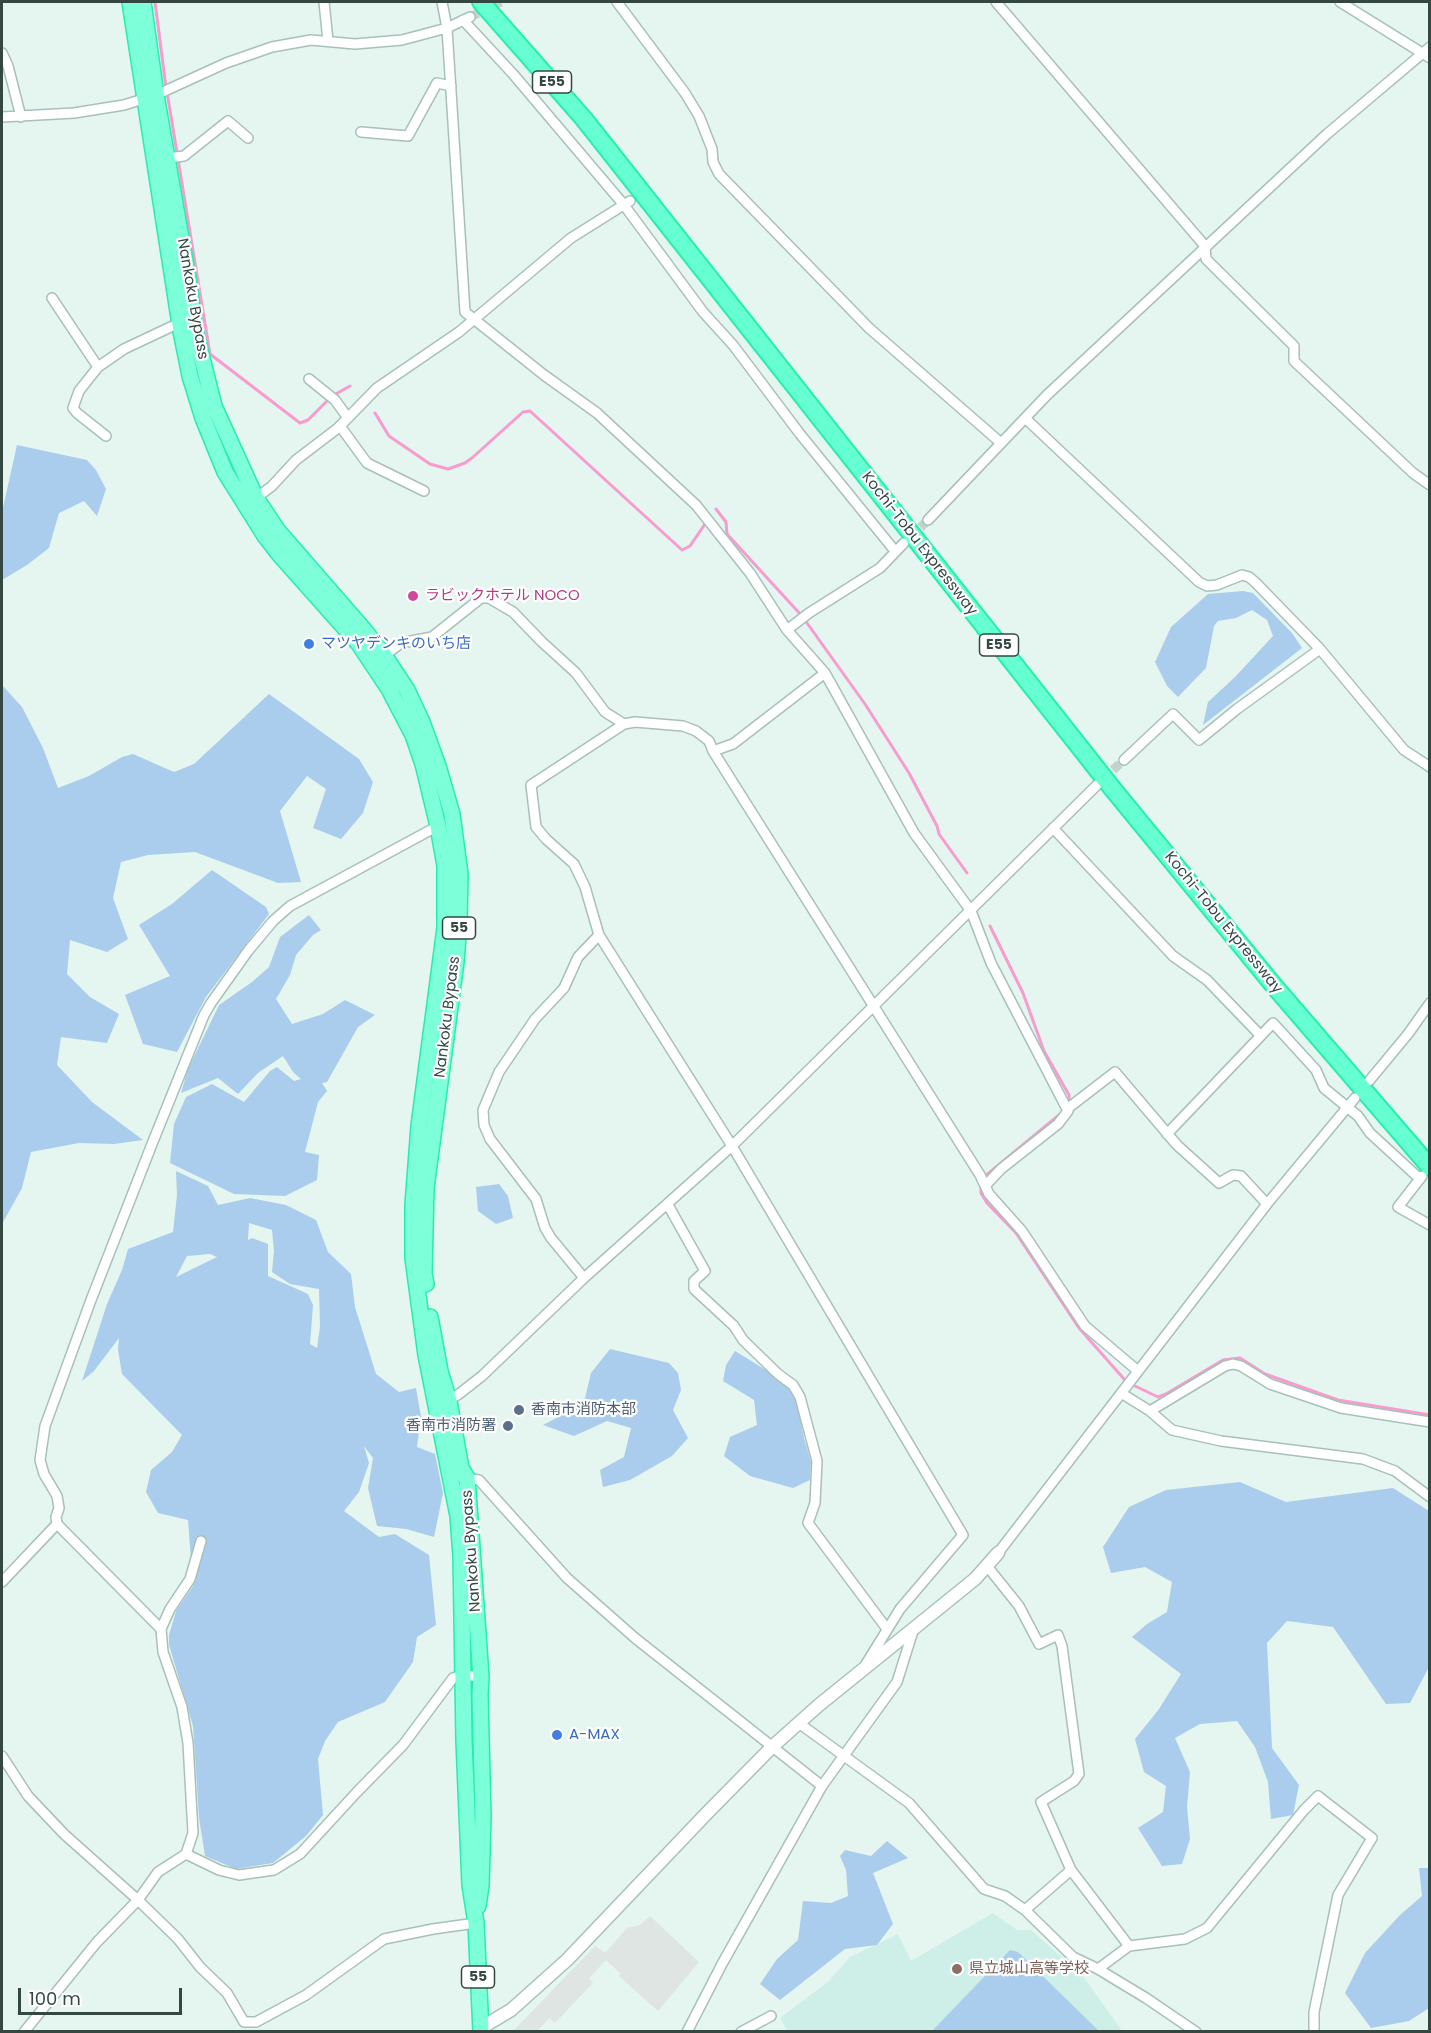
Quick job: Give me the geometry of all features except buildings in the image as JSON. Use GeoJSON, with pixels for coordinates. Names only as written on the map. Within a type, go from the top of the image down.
{"type":"FeatureCollection","features":[{"type":"Feature","properties":{"kind":"highway","name":"Nankoku Bypass"},"geometry":{"type":"LineString","coordinates":[[130,2],[159,94],[179,323],[190,376],[203,418],[225,472],[279,555],[359,644],[379,660],[413,735],[426,774],[438,826],[445,866],[445,928],[419,1126],[413,1258],[418,1309],[443,1402],[459,1478],[481,1677],[483,1817],[481,1886],[476,1923]]}},
{"type":"Feature","properties":{"kind":"highway","name":"Nankoku Bypass"},"geometry":{"type":"LineString","coordinates":[[143,2],[195,330],[214,406],[256,498],[292,549],[379,660],[407,690],[422,722],[438,766],[452,814],[460,874],[456,962],[426,1188],[424,1273],[443,1402]]}},
{"type":"Feature","properties":{"kind":"highway","name":"Kochi-Tobu Expressway"},"geometry":{"type":"LineString","coordinates":[[481,2],[584,119],[1119,797],[1426,1168]]}},
{"type":"Feature","properties":{"kind":"highway"},"geometry":{"type":"LineString","coordinates":[[494,2],[546,65],[584,119]]}},
{"type":"Feature","properties":{"kind":"highway"},"geometry":{"type":"LineString","coordinates":[[468,13],[520,45]]}},
{"type":"Feature","properties":{"kind":"highway","name":"Nankoku Bypass"},"geometry":{"type":"LineString","coordinates":[[459,1478],[458,1516],[470,1885],[476,1923],[481,2030]]}},
{"type":"Feature","properties":{"kind":"street"},"geometry":{"type":"LineString","coordinates":[[324,2],[328,41]]}},
{"type":"Feature","properties":{"kind":"street"},"geometry":{"type":"LineString","coordinates":[[442,2],[447,28],[465,312],[544,375],[597,413],[696,505],[750,573],[787,630],[825,673],[914,833],[971,911],[991,963],[1068,1111],[1058,1124],[1001,1169],[986,1185]]}},
{"type":"Feature","properties":{"kind":"street"},"geometry":{"type":"LineString","coordinates":[[617,2],[685,93],[699,116],[719,174],[869,328],[1001,443]]}},
{"type":"Feature","properties":{"kind":"street"},"geometry":{"type":"LineString","coordinates":[[996,2],[1205,246],[1206,259],[1294,346],[1294,362],[1413,473],[1430,485]]}},
{"type":"Feature","properties":{"kind":"street"},"geometry":{"type":"LineString","coordinates":[[928,520],[1047,395],[1205,246],[1358,107],[1428,53],[1340,2]]}},
{"type":"Feature","properties":{"kind":"street"},"geometry":{"type":"LineString","coordinates":[[2,117],[74,113],[124,105],[159,94],[226,63],[272,47],[302,41],[355,44],[402,40],[447,28],[468,13],[513,74],[627,203],[703,312],[733,345],[801,434],[896,551]]}},
{"type":"Feature","properties":{"kind":"street"},"geometry":{"type":"LineString","coordinates":[[2,52],[8,66],[21,117]]}},
{"type":"Feature","properties":{"kind":"street"},"geometry":{"type":"LineString","coordinates":[[361,132],[408,136],[437,83],[451,86]]}},
{"type":"Feature","properties":{"kind":"street"},"geometry":{"type":"LineString","coordinates":[[167,159],[184,156],[228,121],[248,138]]}},
{"type":"Feature","properties":{"kind":"street"},"geometry":{"type":"LineString","coordinates":[[256,498],[272,486],[296,460],[340,426],[377,388],[459,332],[571,238],[627,203]]}},
{"type":"Feature","properties":{"kind":"street"},"geometry":{"type":"LineString","coordinates":[[52,298],[98,367]]}},
{"type":"Feature","properties":{"kind":"street"},"geometry":{"type":"LineString","coordinates":[[106,436],[73,408],[79,391],[98,367],[124,350],[179,323]]}},
{"type":"Feature","properties":{"kind":"street"},"geometry":{"type":"LineString","coordinates":[[309,379],[335,400],[348,418]]}},
{"type":"Feature","properties":{"kind":"street"},"geometry":{"type":"LineString","coordinates":[[1025,418],[1199,582],[1207,586],[1217,585],[1242,575],[1256,583],[1320,649],[1399,744],[1430,767]]}},
{"type":"Feature","properties":{"kind":"street"},"geometry":{"type":"LineString","coordinates":[[340,426],[367,464],[424,491]]}},
{"type":"Feature","properties":{"kind":"street"},"geometry":{"type":"LineString","coordinates":[[787,630],[809,613],[880,568],[904,543]]}},
{"type":"Feature","properties":{"kind":"street"},"geometry":{"type":"LineString","coordinates":[[379,660],[401,643],[432,637],[480,598],[489,598],[513,612],[576,672],[605,712],[624,724]]}},
{"type":"Feature","properties":{"kind":"street"},"geometry":{"type":"LineString","coordinates":[[1124,760],[1173,714],[1199,740],[1237,709],[1320,649]]}},
{"type":"Feature","properties":{"kind":"street"},"geometry":{"type":"LineString","coordinates":[[713,751],[733,744],[825,673]]}},
{"type":"Feature","properties":{"kind":"street"},"geometry":{"type":"LineString","coordinates":[[862,1670],[900,1609],[963,1535],[732,1146],[599,935],[585,887],[574,864],[536,827],[531,785],[624,724],[635,722],[683,726],[696,731],[709,741],[713,751],[980,1175],[989,1194],[1022,1231],[1085,1326],[1138,1371]]}},
{"type":"Feature","properties":{"kind":"street"},"geometry":{"type":"LineString","coordinates":[[443,1402],[482,1376],[584,1278],[732,1146],[1098,784]]}},
{"type":"Feature","properties":{"kind":"street"},"geometry":{"type":"LineString","coordinates":[[161,1629],[57,1524],[56,1517],[59,1508],[57,1496],[44,1474],[40,1460],[45,1425],[91,1300],[204,1015],[249,951],[273,921],[290,906],[438,826]]}},
{"type":"Feature","properties":{"kind":"street"},"geometry":{"type":"LineString","coordinates":[[1053,828],[1173,956],[1207,980],[1260,1035]]}},
{"type":"Feature","properties":{"kind":"street"},"geometry":{"type":"LineString","coordinates":[[584,1278],[551,1238],[545,1228],[536,1199],[490,1139],[484,1125],[483,1110],[499,1072],[535,1019],[564,988],[578,957],[599,935]]}},
{"type":"Feature","properties":{"kind":"street"},"geometry":{"type":"LineString","coordinates":[[1369,1081],[1430,1003]]}},
{"type":"Feature","properties":{"kind":"street"},"geometry":{"type":"LineString","coordinates":[[1167,1134],[1273,1023],[1316,1070],[1324,1088],[1358,1116],[1370,1133],[1426,1168],[1398,1207],[1430,1226]]}},
{"type":"Feature","properties":{"kind":"street"},"geometry":{"type":"LineString","coordinates":[[1067,1108],[1114,1072],[1177,1146],[1219,1183],[1233,1175],[1241,1176],[1267,1204]]}},
{"type":"Feature","properties":{"kind":"street"},"geometry":{"type":"LineString","coordinates":[[481,2030],[511,2010],[567,1960],[773,1746],[819,1705],[975,1579],[998,1553],[1267,1204],[1355,1098]]}},
{"type":"Feature","properties":{"kind":"street"},"geometry":{"type":"LineString","coordinates":[[668,1205],[705,1271],[694,1281],[694,1289],[734,1326],[743,1340],[778,1374],[793,1385],[800,1397],[817,1461],[815,1503],[808,1523],[887,1629]]}},
{"type":"Feature","properties":{"kind":"street"},"geometry":{"type":"LineString","coordinates":[[1150,1411],[1224,1366],[1233,1364],[1241,1366],[1270,1384],[1341,1408],[1430,1422]]}},
{"type":"Feature","properties":{"kind":"street"},"geometry":{"type":"LineString","coordinates":[[1121,1393],[1150,1411],[1172,1430],[1194,1436],[1363,1459],[1395,1470],[1430,1497]]}},
{"type":"Feature","properties":{"kind":"street"},"geometry":{"type":"LineString","coordinates":[[459,1478],[478,1480],[567,1578],[635,1638],[822,1786]]}},
{"type":"Feature","properties":{"kind":"street"},"geometry":{"type":"LineString","coordinates":[[2,1582],[57,1524]]}},
{"type":"Feature","properties":{"kind":"street"},"geometry":{"type":"LineString","coordinates":[[24,2031],[97,1942],[138,1899],[158,1872],[186,1854],[193,1833],[188,1743],[182,1707],[163,1652],[161,1629],[170,1608],[190,1579],[201,1541]]}},
{"type":"Feature","properties":{"kind":"street"},"geometry":{"type":"LineString","coordinates":[[987,1566],[1019,1606],[1039,1644],[1058,1635],[1062,1646],[1079,1774],[1074,1781],[1041,1802],[1071,1870],[1129,1946]]}},
{"type":"Feature","properties":{"kind":"street"},"geometry":{"type":"LineString","coordinates":[[687,2031],[822,1786],[897,1682],[914,1628]]}},
{"type":"Feature","properties":{"kind":"street"},"geometry":{"type":"LineString","coordinates":[[186,1854],[219,1870],[239,1875],[274,1870],[300,1854],[404,1745],[453,1678],[463,1675],[481,1677]]}},
{"type":"Feature","properties":{"kind":"street"},"geometry":{"type":"LineString","coordinates":[[800,1724],[909,1803],[984,1889],[1005,1896],[1025,1910],[1073,1957],[1098,1969],[1196,2031]]}},
{"type":"Feature","properties":{"kind":"street"},"geometry":{"type":"LineString","coordinates":[[2,1756],[28,1796],[64,1834],[138,1899],[178,1939],[200,1967],[227,1993],[244,2022],[256,2022],[306,1995],[384,1939],[476,1923]]}},
{"type":"Feature","properties":{"kind":"street"},"geometry":{"type":"LineString","coordinates":[[1098,1969],[1129,1946],[1185,1939],[1207,1928],[1318,1796],[1372,1838],[1338,1895],[1314,2012],[1314,2031]]}},
{"type":"Feature","properties":{"kind":"street"},"geometry":{"type":"LineString","coordinates":[[1025,1910],[1071,1870]]}},
{"type":"Feature","properties":{"kind":"street"},"geometry":{"type":"LineString","coordinates":[[741,2031],[771,2016]]}},
{"type":"Feature","properties":{"kind":"shaded area"},"geometry":{"type":"Polygon","coordinates":[[[17,445],[87,460],[96,470],[106,489],[97,516],[84,501],[59,513],[49,548],[2,580],[2,512],[17,445]]]}},
{"type":"Feature","properties":{"kind":"shaded area"},"geometry":{"type":"Polygon","coordinates":[[[1243,591],[1253,593],[1292,633],[1302,648],[1203,725],[1208,702],[1273,636],[1267,620],[1252,610],[1236,618],[1218,621],[1214,626],[1206,668],[1178,697],[1167,686],[1155,662],[1171,627],[1208,594],[1243,591]]]}},
{"type":"Feature","properties":{"kind":"shaded area"},"geometry":{"type":"Polygon","coordinates":[[[2,685],[22,707],[43,748],[58,788],[89,776],[122,757],[133,754],[174,772],[194,764],[269,694],[359,759],[373,782],[363,813],[341,839],[313,828],[326,789],[307,776],[280,811],[301,882],[278,883],[195,852],[148,855],[121,862],[113,898],[128,939],[107,952],[70,940],[67,974],[90,997],[119,1014],[107,1043],[61,1037],[57,1065],[92,1102],[143,1140],[114,1144],[79,1143],[31,1152],[22,1188],[2,1224],[2,685]]]}},
{"type":"Feature","properties":{"kind":"shaded area"},"geometry":{"type":"Polygon","coordinates":[[[212,870],[266,907],[269,914],[206,997],[177,1052],[143,1044],[125,995],[170,976],[139,925],[172,904],[212,870]]]}},
{"type":"Feature","properties":{"kind":"shaded area"},"geometry":{"type":"Polygon","coordinates":[[[309,915],[321,930],[313,935],[296,955],[290,975],[276,999],[292,1024],[323,1014],[345,1000],[375,1015],[358,1027],[327,1082],[322,1083],[327,1091],[318,1102],[305,1152],[319,1155],[317,1180],[285,1196],[234,1194],[170,1163],[174,1124],[186,1097],[212,1084],[244,1102],[270,1071],[277,1067],[294,1081],[301,1079],[293,1072],[283,1056],[258,1073],[238,1094],[218,1078],[181,1093],[188,1069],[219,1005],[269,967],[280,937],[309,915]]]}},
{"type":"Feature","properties":{"kind":"shaded area"},"geometry":{"type":"Polygon","coordinates":[[[176,1171],[208,1186],[218,1205],[250,1198],[286,1205],[316,1220],[328,1252],[351,1274],[355,1307],[376,1374],[399,1392],[416,1388],[421,1417],[417,1447],[435,1454],[443,1493],[434,1537],[406,1529],[377,1526],[368,1488],[373,1458],[364,1446],[369,1463],[359,1492],[344,1511],[379,1537],[395,1534],[429,1555],[436,1625],[417,1637],[413,1662],[385,1702],[338,1722],[325,1741],[318,1759],[323,1815],[306,1836],[273,1863],[236,1869],[205,1856],[199,1818],[193,1726],[169,1645],[169,1635],[176,1611],[193,1586],[188,1520],[158,1513],[146,1492],[151,1470],[172,1452],[182,1435],[122,1374],[118,1350],[119,1338],[94,1371],[82,1381],[128,1249],[173,1232],[177,1195],[176,1171]],[[249,1223],[248,1240],[252,1238],[268,1244],[268,1276],[308,1294],[313,1305],[310,1344],[317,1348],[320,1327],[319,1289],[290,1284],[272,1272],[274,1251],[272,1230],[249,1223]],[[210,1254],[187,1256],[176,1277],[217,1257],[210,1254]]]}},
{"type":"Feature","properties":{"kind":"shaded area"},"geometry":{"type":"Polygon","coordinates":[[[499,1184],[508,1196],[513,1218],[496,1224],[478,1211],[476,1187],[499,1184]]]}},
{"type":"Feature","properties":{"kind":"shaded area"},"geometry":{"type":"Polygon","coordinates":[[[610,1349],[669,1363],[678,1373],[681,1390],[673,1410],[688,1438],[672,1456],[630,1480],[603,1487],[600,1470],[624,1457],[631,1428],[607,1421],[574,1436],[543,1425],[562,1415],[585,1398],[591,1373],[610,1349]]]}},
{"type":"Feature","properties":{"kind":"shaded area"},"geometry":{"type":"Polygon","coordinates":[[[735,1351],[774,1375],[792,1392],[799,1410],[811,1462],[810,1480],[793,1488],[750,1476],[724,1456],[730,1437],[757,1425],[754,1400],[723,1381],[726,1365],[735,1351]]]}},
{"type":"Feature","properties":{"kind":"shaded area"},"geometry":{"type":"Polygon","coordinates":[[[1240,1482],[1286,1502],[1393,1488],[1429,1511],[1429,1667],[1410,1703],[1386,1704],[1333,1627],[1287,1621],[1267,1643],[1272,1748],[1299,1785],[1293,1815],[1271,1819],[1268,1782],[1255,1747],[1237,1721],[1200,1724],[1175,1738],[1190,1772],[1187,1807],[1190,1839],[1182,1864],[1162,1866],[1138,1828],[1163,1812],[1166,1786],[1144,1772],[1135,1739],[1159,1709],[1181,1674],[1132,1637],[1147,1624],[1167,1612],[1172,1582],[1145,1567],[1111,1573],[1103,1547],[1129,1507],[1166,1490],[1240,1482]]]}},
{"type":"Feature","properties":{"kind":"shaded area"},"geometry":{"type":"Polygon","coordinates":[[[887,1841],[908,1858],[873,1873],[893,1924],[877,1945],[845,1949],[780,2000],[760,1984],[777,1959],[798,1940],[803,1901],[831,1903],[848,1896],[846,1870],[840,1856],[845,1850],[871,1856],[887,1841]]]}},
{"type":"Feature","properties":{"kind":"shaded area"},"geometry":{"type":"Polygon","coordinates":[[[1419,1868],[1429,1868],[1429,2008],[1409,2021],[1371,2028],[1345,1993],[1365,1953],[1400,1915],[1422,1896],[1419,1868]]]}},
{"type":"Feature","properties":{"kind":"shaded area","name":"県立城山高等学校"},"geometry":{"type":"Polygon","coordinates":[[[993,1913],[1017,1930],[1031,1930],[1083,1976],[1122,2031],[788,2032],[780,2018],[829,1981],[850,1957],[898,1934],[911,1961],[993,1913]]]}},
{"type":"Feature","properties":{"kind":"shaded area"},"geometry":{"type":"Polygon","coordinates":[[[650,1916],[699,1962],[658,2011],[619,1976],[621,1974],[606,1960],[589,1978],[593,1983],[555,2023],[549,2018],[537,2031],[513,2031],[595,1946],[605,1953],[627,1928],[640,1925],[650,1916]]]}},
{"type":"Feature","properties":{"kind":"shaded area"},"geometry":{"type":"Polygon","coordinates":[[[1010,1950],[1018,1952],[1099,2031],[932,2031],[1010,1950]]]}},
{"type":"Feature","properties":{"kind":"waterway"},"geometry":{"type":"LineString","coordinates":[[155,2],[165,80],[210,354],[300,423],[308,420],[329,399]]}},
{"type":"Feature","properties":{"kind":"waterway"},"geometry":{"type":"LineString","coordinates":[[334,395],[350,386]]}},
{"type":"Feature","properties":{"kind":"waterway"},"geometry":{"type":"LineString","coordinates":[[375,413],[389,436],[430,464],[448,469],[465,463],[523,412],[530,411],[682,550],[690,546],[705,524]]}},
{"type":"Feature","properties":{"kind":"waterway"},"geometry":{"type":"LineString","coordinates":[[716,509],[726,522],[727,534],[802,616],[865,704],[909,773],[939,834],[967,873]]}},
{"type":"Feature","properties":{"kind":"waterway"},"geometry":{"type":"LineString","coordinates":[[990,926],[1023,993],[1044,1051],[1069,1095],[1069,1100]]}},
{"type":"Feature","properties":{"kind":"waterway"},"geometry":{"type":"LineString","coordinates":[[984,1177],[1059,1115]]}},
{"type":"Feature","properties":{"kind":"waterway"},"geometry":{"type":"LineString","coordinates":[[981,1183],[981,1193],[987,1203],[1016,1233],[1079,1328],[1124,1379]]}},
{"type":"Feature","properties":{"kind":"waterway"},"geometry":{"type":"LineString","coordinates":[[1135,1386],[1158,1397],[1223,1360],[1240,1358],[1265,1374],[1338,1400],[1430,1415]]}},
{"type":"Feature","properties":{"kind":"tunnel"},"geometry":{"type":"LineString","coordinates":[[470,17],[501,2]]}},
{"type":"Feature","properties":{"kind":"tunnel"},"geometry":{"type":"LineString","coordinates":[[911,537],[928,520]]}},
{"type":"Feature","properties":{"kind":"tunnel"},"geometry":{"type":"LineString","coordinates":[[1103,779],[1124,760]]}},
{"type":"Feature","properties":{"kind":"place","name":"ラビックホテル NOCO"},"geometry":{"type":"Point","coordinates":[413,596]}},
{"type":"Feature","properties":{"kind":"place","name":"マツヤデンキのいち店"},"geometry":{"type":"Point","coordinates":[309,644]}},
{"type":"Feature","properties":{"kind":"place","name":"香南市消防本部"},"geometry":{"type":"Point","coordinates":[519,1410]}},
{"type":"Feature","properties":{"kind":"place","name":"香南市消防署"},"geometry":{"type":"Point","coordinates":[508,1426]}},
{"type":"Feature","properties":{"kind":"place","name":"A-MAX"},"geometry":{"type":"Point","coordinates":[557,1735]}},
{"type":"Feature","properties":{"kind":"place","name":"県立城山高等学校"},"geometry":{"type":"Point","coordinates":[957,1969]}}]}
